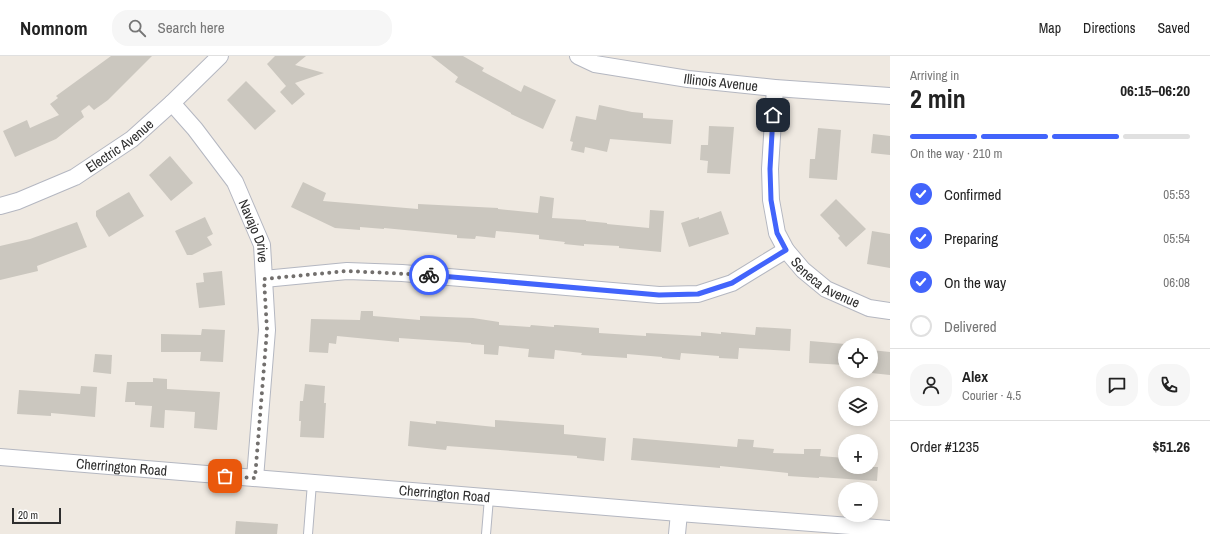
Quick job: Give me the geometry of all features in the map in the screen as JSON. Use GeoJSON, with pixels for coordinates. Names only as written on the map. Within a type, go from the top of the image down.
{"type":"FeatureCollection","features":[{"type":"Feature","properties":{"kind":"street","name":"Electric Avenue"},"geometry":{"type":"LineString","coordinates":[[0,206],[18,201],[75,177],[132,139],[172,103],[220,56]]}},
{"type":"Feature","properties":{"kind":"street","name":"Illinois Avenue"},"geometry":{"type":"LineString","coordinates":[[578,56],[595,64],[688,79],[775,88],[890,96]]}},
{"type":"Feature","properties":{"kind":"street","name":"Seneca Avenue"},"geometry":{"type":"LineString","coordinates":[[775,88],[770,169],[771,200],[777,233],[786,250],[803,270],[826,289],[869,308],[890,311]]}},
{"type":"Feature","properties":{"kind":"street","name":"Navajo Drive"},"geometry":{"type":"LineString","coordinates":[[172,103],[195,129],[235,182],[262,245],[267,330],[255,478]]}},
{"type":"Feature","properties":{"kind":"street"},"geometry":{"type":"LineString","coordinates":[[264,279],[324,273],[363,272],[410,274],[659,295],[698,294],[732,283],[786,250]]}},
{"type":"Feature","properties":{"kind":"street","name":"Cherrington Road"},"geometry":{"type":"LineString","coordinates":[[0,457],[679,514],[890,529]]}},
{"type":"Feature","properties":{"kind":"street"},"geometry":{"type":"LineString","coordinates":[[677,534],[679,514]]}},
{"type":"Feature","properties":{"kind":"lane"},"geometry":{"type":"LineString","coordinates":[[308,534],[312,483]]}},
{"type":"Feature","properties":{"kind":"lane"},"geometry":{"type":"LineString","coordinates":[[486,534],[490,498]]}},
{"type":"Feature","properties":{"kind":"building"},"geometry":{"type":"Polygon","coordinates":[[[111,56],[152,56],[108,100],[94,110],[89,105],[81,111],[84,117],[56,139],[15,157],[3,131],[27,120],[30,128],[59,115],[50,104],[58,98],[56,96],[111,56]]]}},
{"type":"Feature","properties":{"kind":"building"},"geometry":{"type":"Polygon","coordinates":[[[275,56],[306,56],[295,65],[324,73],[295,83],[305,94],[292,105],[280,92],[286,86],[267,64],[275,56]]]}},
{"type":"Feature","properties":{"kind":"building"},"geometry":{"type":"Polygon","coordinates":[[[431,56],[463,56],[484,68],[482,71],[521,92],[524,85],[556,100],[543,129],[511,114],[455,82],[458,77],[431,56]]]}},
{"type":"Feature","properties":{"kind":"building"},"geometry":{"type":"Polygon","coordinates":[[[246,81],[276,111],[255,130],[227,100],[246,81]]]}},
{"type":"Feature","properties":{"kind":"building"},"geometry":{"type":"Polygon","coordinates":[[[599,105],[643,113],[643,118],[673,120],[671,144],[610,139],[607,152],[585,147],[584,153],[571,150],[573,142],[570,141],[576,116],[596,120],[599,105]]]}},
{"type":"Feature","properties":{"kind":"building"},"geometry":{"type":"Polygon","coordinates":[[[709,126],[734,127],[730,174],[707,173],[708,161],[700,160],[701,145],[708,145],[709,126]]]}},
{"type":"Feature","properties":{"kind":"building"},"geometry":{"type":"Polygon","coordinates":[[[818,128],[841,130],[837,180],[809,178],[810,159],[815,159],[818,128]]]}},
{"type":"Feature","properties":{"kind":"building"},"geometry":{"type":"Polygon","coordinates":[[[873,134],[890,136],[890,155],[871,153],[873,134]]]}},
{"type":"Feature","properties":{"kind":"building"},"geometry":{"type":"Polygon","coordinates":[[[170,156],[193,183],[171,201],[149,175],[170,156]]]}},
{"type":"Feature","properties":{"kind":"building"},"geometry":{"type":"Polygon","coordinates":[[[303,182],[326,193],[323,201],[418,209],[418,204],[498,208],[538,213],[540,196],[554,198],[552,218],[586,220],[607,224],[649,228],[650,210],[664,211],[661,252],[619,248],[619,246],[584,244],[584,246],[564,244],[565,242],[539,239],[539,235],[496,231],[495,238],[476,236],[475,239],[457,238],[457,235],[384,228],[360,227],[360,230],[335,228],[291,207],[303,182]]]}},
{"type":"Feature","properties":{"kind":"building"},"geometry":{"type":"Polygon","coordinates":[[[129,192],[144,216],[109,237],[96,216],[96,211],[129,192]]]}},
{"type":"Feature","properties":{"kind":"building"},"geometry":{"type":"Polygon","coordinates":[[[836,199],[866,229],[846,247],[838,238],[840,236],[820,215],[836,199]]]}},
{"type":"Feature","properties":{"kind":"building"},"geometry":{"type":"Polygon","coordinates":[[[721,211],[729,234],[689,247],[681,223],[699,217],[699,219],[721,211]]]}},
{"type":"Feature","properties":{"kind":"building"},"geometry":{"type":"Polygon","coordinates":[[[205,217],[213,234],[207,237],[212,245],[192,255],[187,255],[175,231],[205,217]]]}},
{"type":"Feature","properties":{"kind":"building"},"geometry":{"type":"Polygon","coordinates":[[[77,222],[87,247],[37,266],[38,271],[0,280],[0,246],[30,239],[77,222]]]}},
{"type":"Feature","properties":{"kind":"building"},"geometry":{"type":"Polygon","coordinates":[[[872,231],[890,234],[890,268],[867,264],[872,231]]]}},
{"type":"Feature","properties":{"kind":"building"},"geometry":{"type":"Polygon","coordinates":[[[222,271],[225,305],[199,308],[196,283],[204,282],[203,273],[222,271]]]}},
{"type":"Feature","properties":{"kind":"building"},"geometry":{"type":"Polygon","coordinates":[[[361,311],[373,311],[373,316],[420,320],[420,316],[473,318],[499,322],[499,325],[554,327],[554,325],[557,325],[599,328],[599,333],[646,336],[646,333],[701,336],[701,332],[755,335],[756,327],[791,329],[790,351],[739,348],[738,359],[681,353],[680,360],[627,354],[627,358],[581,355],[582,353],[555,350],[554,359],[528,357],[529,349],[499,346],[498,355],[484,354],[484,345],[471,343],[399,338],[399,342],[337,336],[336,344],[329,343],[328,353],[309,352],[311,319],[360,320],[361,311]]]}},
{"type":"Feature","properties":{"kind":"building"},"geometry":{"type":"Polygon","coordinates":[[[202,329],[225,330],[223,362],[200,361],[201,352],[161,352],[161,334],[201,335],[202,329]]]}},
{"type":"Feature","properties":{"kind":"building"},"geometry":{"type":"Polygon","coordinates":[[[810,341],[838,343],[838,365],[809,363],[810,341]]]}},
{"type":"Feature","properties":{"kind":"building"},"geometry":{"type":"Polygon","coordinates":[[[878,351],[890,352],[890,375],[878,374],[878,351]]]}},
{"type":"Feature","properties":{"kind":"building"},"geometry":{"type":"Polygon","coordinates":[[[95,354],[112,355],[111,374],[93,372],[95,354]]]}},
{"type":"Feature","properties":{"kind":"building"},"geometry":{"type":"Polygon","coordinates":[[[153,378],[167,379],[167,389],[220,392],[217,430],[194,428],[195,412],[165,410],[164,428],[150,427],[152,406],[135,405],[135,402],[125,402],[127,382],[153,382],[153,378]]]}},
{"type":"Feature","properties":{"kind":"building"},"geometry":{"type":"Polygon","coordinates":[[[305,384],[325,386],[324,403],[326,403],[324,438],[300,437],[300,401],[303,401],[305,384]]]}},
{"type":"Feature","properties":{"kind":"building"},"geometry":{"type":"Polygon","coordinates":[[[81,386],[97,387],[95,417],[51,413],[51,416],[17,414],[19,390],[80,394],[81,386]]]}},
{"type":"Feature","properties":{"kind":"building"},"geometry":{"type":"Polygon","coordinates":[[[495,420],[564,425],[564,434],[606,438],[604,461],[577,458],[577,456],[447,446],[446,450],[408,446],[410,421],[436,424],[436,421],[495,427],[495,420]]]}},
{"type":"Feature","properties":{"kind":"building"},"geometry":{"type":"Polygon","coordinates":[[[633,438],[737,447],[738,439],[754,440],[753,447],[774,449],[773,453],[804,454],[804,449],[821,449],[820,456],[838,457],[838,474],[878,474],[877,481],[819,478],[788,476],[788,473],[720,466],[720,468],[631,460],[633,438]]]}},
{"type":"Feature","properties":{"kind":"building"},"geometry":{"type":"Polygon","coordinates":[[[236,521],[278,524],[277,534],[235,534],[236,521]]]}},
{"type":"Feature","properties":{"kind":"way so far"},"geometry":{"type":"LineString","coordinates":[[225,476],[255,478],[267,330],[264,279],[347,271],[429,275]]}},
{"type":"Feature","properties":{"kind":"route"},"geometry":{"type":"LineString","coordinates":[[429,275],[659,295],[698,294],[732,283],[786,250],[777,233],[771,200],[770,169],[773,115]]}}]}
